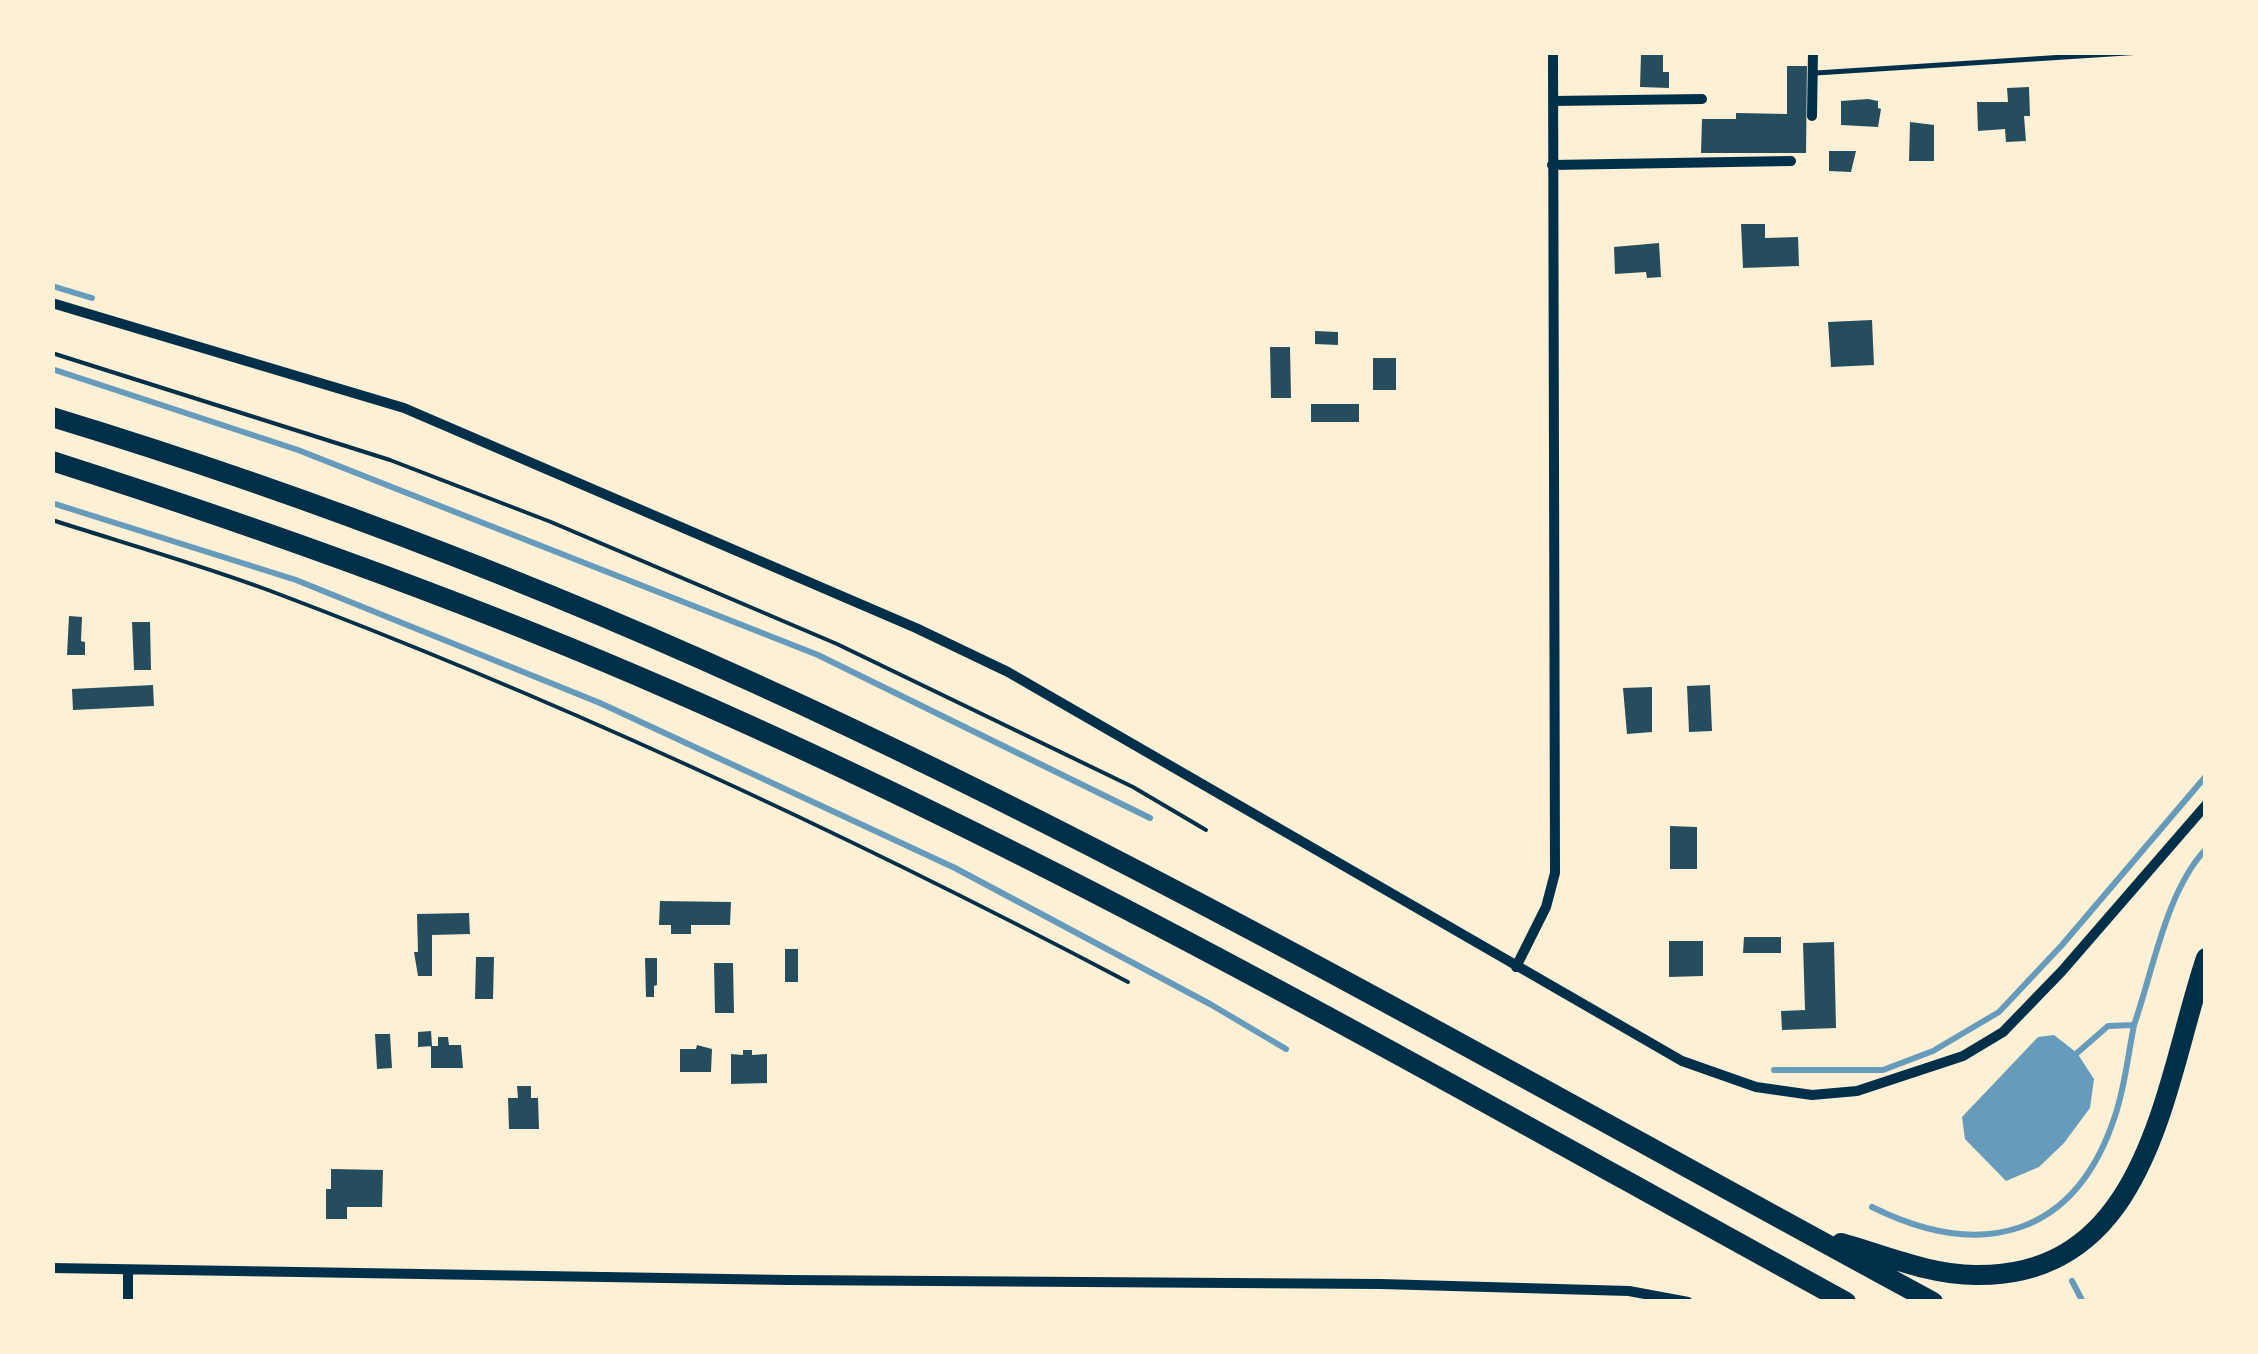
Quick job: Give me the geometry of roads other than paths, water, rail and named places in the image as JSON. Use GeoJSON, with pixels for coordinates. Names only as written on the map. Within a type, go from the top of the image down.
{"type":"FeatureCollection","features":[{"type":"Feature","properties":{"kind":"highway"},"geometry":{"type":"LineString","coordinates":[[52,417],[336,513],[506,578],[848,726],[1180,894],[1933,1302]]}},
{"type":"Feature","properties":{"kind":"highway"},"geometry":{"type":"LineString","coordinates":[[52,461],[202,510],[436,596],[667,688],[814,755],[1217,959],[1846,1302]]}},
{"type":"Feature","properties":{"kind":"highway"},"geometry":{"type":"LineString","coordinates":[[1805,1232],[1948,1273],[1976,1276],[2036,1265],[2063,1254],[2090,1236],[2112,1214],[2144,1161],[2206,958]]}},
{"type":"Feature","properties":{"kind":"street"},"geometry":{"type":"LineString","coordinates":[[1516,967],[1546,907],[1555,873],[1552,52]]}},
{"type":"Feature","properties":{"kind":"street"},"geometry":{"type":"LineString","coordinates":[[1812,116],[1813,52]]}},
{"type":"Feature","properties":{"kind":"street"},"geometry":{"type":"LineString","coordinates":[[1553,101],[1702,100]]}},
{"type":"Feature","properties":{"kind":"street"},"geometry":{"type":"LineString","coordinates":[[1552,165],[1790,161]]}},
{"type":"Feature","properties":{"kind":"street"},"geometry":{"type":"LineString","coordinates":[[52,303],[404,408],[916,628],[1008,672],[1682,1061],[1756,1087],[1812,1094],[1857,1091],[1963,1056],[2003,1032],[2062,972],[2206,805]]}},
{"type":"Feature","properties":{"kind":"street"},"geometry":{"type":"LineString","coordinates":[[52,1268],[1558,1288],[1657,1294],[1688,1302]]}},
{"type":"Feature","properties":{"kind":"street"},"geometry":{"type":"LineString","coordinates":[[128,1271],[128,1302]]}},
{"type":"Feature","properties":{"kind":"street"},"geometry":{"type":"LineString","coordinates":[[1558,1288],[1558,1302]]}},
{"type":"Feature","properties":{"kind":"lane"},"geometry":{"type":"LineString","coordinates":[[1813,74],[2142,52]]}},
{"type":"Feature","properties":{"kind":"water"},"geometry":{"type":"Polygon","coordinates":[[[2054,1035],[2077,1053],[2094,1079],[2090,1108],[2064,1143],[2039,1167],[2006,1181],[1965,1139],[1962,1117],[2038,1037],[2054,1035]]]}},
{"type":"Feature","properties":{"kind":"waterway"},"geometry":{"type":"LineString","coordinates":[[52,286],[92,298]]}},
{"type":"Feature","properties":{"kind":"waterway"},"geometry":{"type":"LineString","coordinates":[[52,369],[298,450],[818,655],[1150,818]]}},
{"type":"Feature","properties":{"kind":"waterway"},"geometry":{"type":"LineString","coordinates":[[52,503],[296,580],[600,703],[955,868],[1210,1004],[1286,1049]]}},
{"type":"Feature","properties":{"kind":"waterway"},"geometry":{"type":"LineString","coordinates":[[1774,1070],[1883,1070],[1933,1051],[1999,1012],[2062,945],[2206,776]]}},
{"type":"Feature","properties":{"kind":"waterway"},"geometry":{"type":"LineString","coordinates":[[2077,1053],[2108,1026],[2134,1025],[2171,909],[2192,866],[2206,849]]}},
{"type":"Feature","properties":{"kind":"waterway"},"geometry":{"type":"LineString","coordinates":[[1872,1207],[1912,1224],[1950,1233],[1986,1234],[2019,1227],[2049,1213],[2075,1189],[2098,1157],[2115,1116],[2134,1025]]}},
{"type":"Feature","properties":{"kind":"waterway"},"geometry":{"type":"LineString","coordinates":[[2072,1281],[2083,1302]]}}]}
